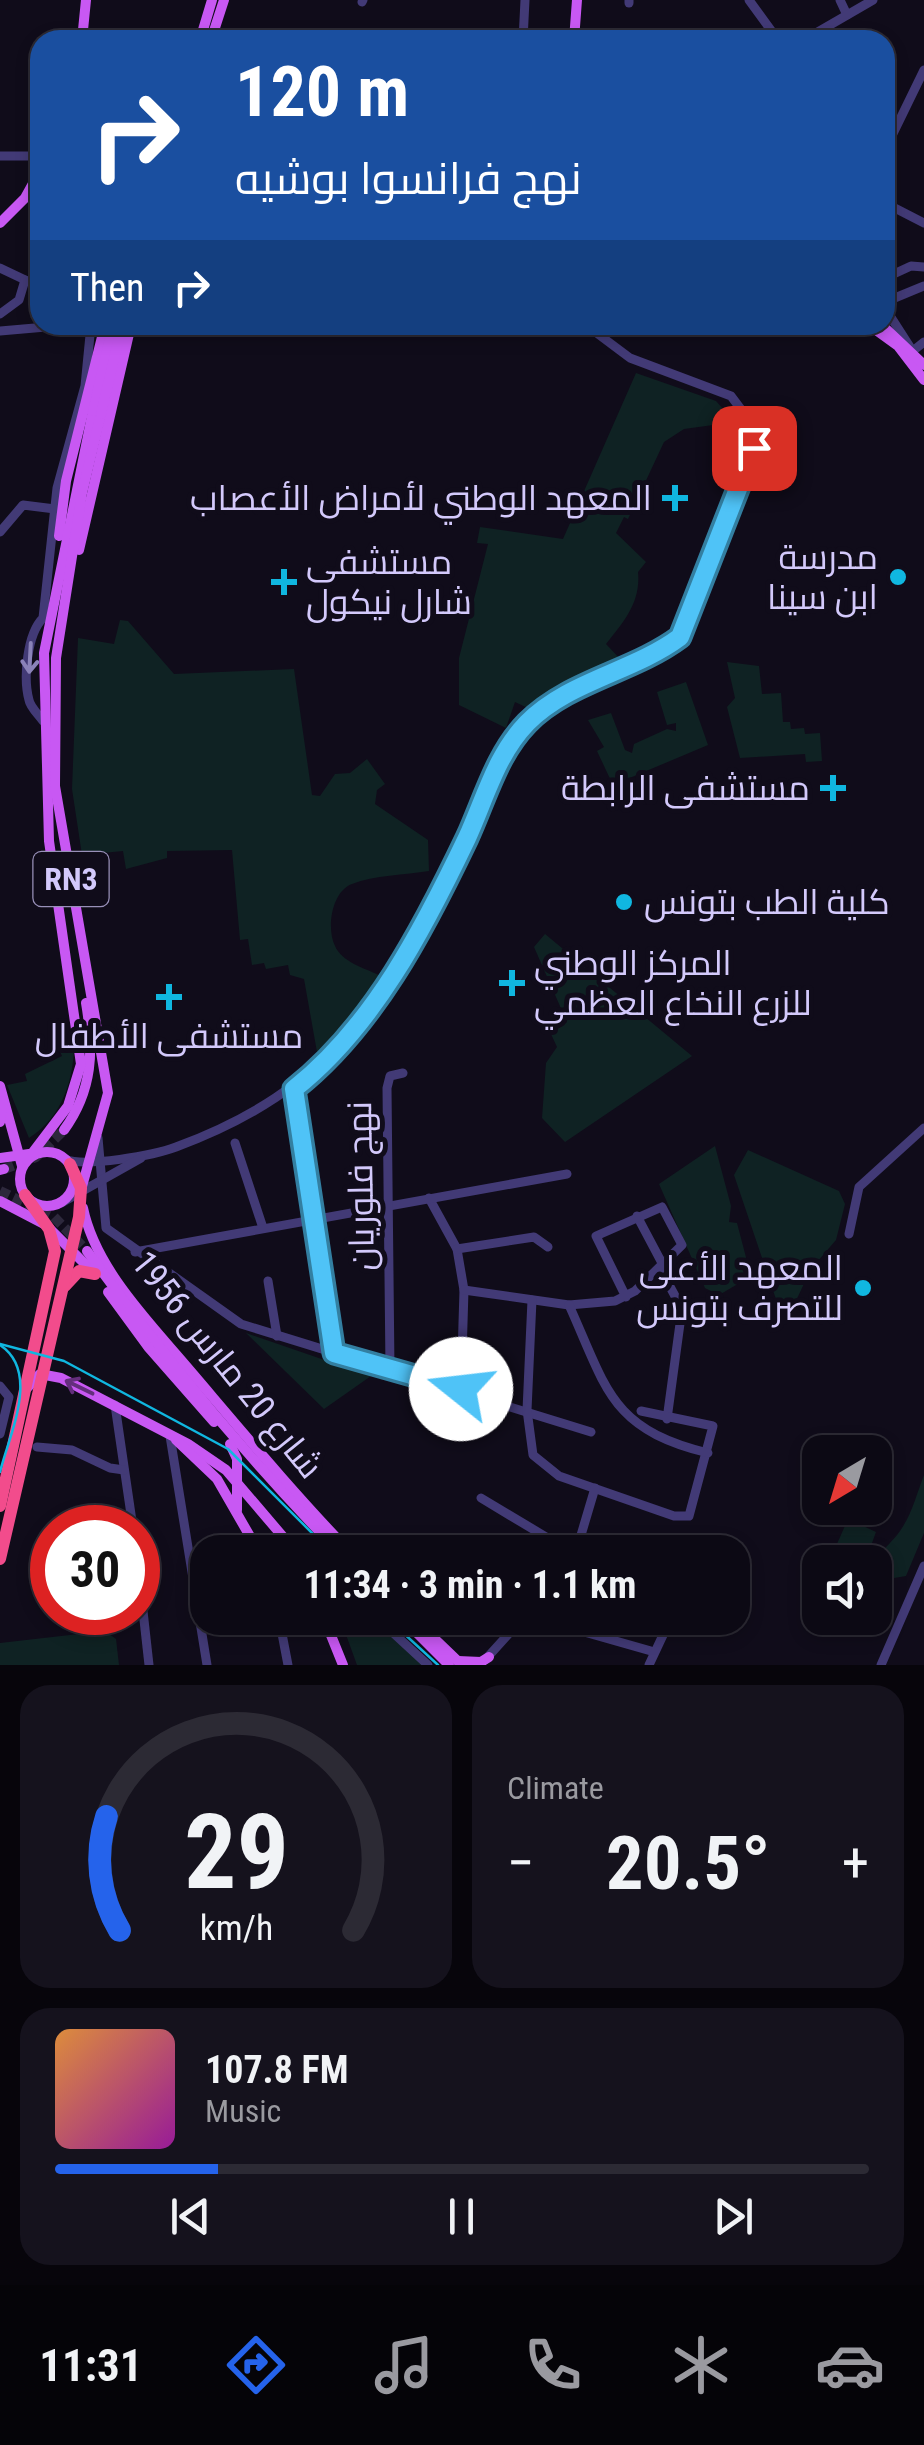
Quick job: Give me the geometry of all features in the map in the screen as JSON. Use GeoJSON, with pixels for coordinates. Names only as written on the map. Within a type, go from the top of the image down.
{"type":"FeatureCollection","features":[{"type":"Feature","properties":{"kind":"highway"},"geometry":{"type":"LineString","coordinates":[[0,1559],[72,1247],[78,1191],[68,1162]]}},
{"type":"Feature","properties":{"kind":"highway"},"geometry":{"type":"LineString","coordinates":[[0,1506],[54,1251],[34,1203]]}},
{"type":"Feature","properties":{"kind":"highway"},"geometry":{"type":"LineString","coordinates":[[61,1293],[77,1272],[95,1274]]}},
{"type":"Feature","properties":{"kind":"main road"},"geometry":{"type":"LineString","coordinates":[[83,30],[86,0]]}},
{"type":"Feature","properties":{"kind":"main road"},"geometry":{"type":"LineString","coordinates":[[203,30],[212,0]]}},
{"type":"Feature","properties":{"kind":"main road"},"geometry":{"type":"LineString","coordinates":[[215,30],[224,0]]}},
{"type":"Feature","properties":{"kind":"main road"},"geometry":{"type":"LineString","coordinates":[[575,30],[577,0]]}},
{"type":"Feature","properties":{"kind":"main road"},"geometry":{"type":"LineString","coordinates":[[0,223],[30,189]]}},
{"type":"Feature","properties":{"kind":"main road"},"geometry":{"type":"LineString","coordinates":[[55,617],[66,481],[107,335]]}},
{"type":"Feature","properties":{"kind":"main road","name":"RN3"},"geometry":{"type":"LineString","coordinates":[[29,1158],[74,1093],[81,1053],[44,721],[55,617],[97,412],[109,335]]}},
{"type":"Feature","properties":{"kind":"main road","name":"RN3"},"geometry":{"type":"LineString","coordinates":[[97,412],[119,335]]}},
{"type":"Feature","properties":{"kind":"main road"},"geometry":{"type":"LineString","coordinates":[[120,335],[127,342]]}},
{"type":"Feature","properties":{"kind":"main road"},"geometry":{"type":"LineString","coordinates":[[55,617],[129,335]]}},
{"type":"Feature","properties":{"kind":"main road"},"geometry":{"type":"LineString","coordinates":[[887,335],[913,350],[924,380]]}},
{"type":"Feature","properties":{"kind":"main road","name":"RN3"},"geometry":{"type":"LineString","coordinates":[[55,617],[49,787],[108,1086],[94,1159],[78,1191]]}},
{"type":"Feature","properties":{"kind":"main road"},"geometry":{"type":"LineString","coordinates":[[49,787],[92,1054],[83,1098],[62,1128]]}},
{"type":"Feature","properties":{"kind":"main road"},"geometry":{"type":"LineString","coordinates":[[0,1122],[2,1091]]}},
{"type":"Feature","properties":{"kind":"main road"},"geometry":{"type":"LineString","coordinates":[[2,1091],[29,1158],[20,1182],[34,1203]]}},
{"type":"Feature","properties":{"kind":"main road"},"geometry":{"type":"LineString","coordinates":[[1,1165],[29,1158],[68,1162]]}},
{"type":"Feature","properties":{"kind":"main road"},"geometry":{"type":"LineString","coordinates":[[4,1202],[61,1203],[78,1191]]}},
{"type":"Feature","properties":{"kind":"main road","name":"شارع 20 مارس 1956"},"geometry":{"type":"LineString","coordinates":[[78,1191],[94,1240],[140,1311],[244,1439],[334,1535]]}},
{"type":"Feature","properties":{"kind":"main road","name":"شارع 20 مارس 1956"},"geometry":{"type":"LineString","coordinates":[[4,1202],[46,1224],[72,1247],[149,1348],[323,1535]]}},
{"type":"Feature","properties":{"kind":"main road","name":"شارع 20 مارس 1956"},"geometry":{"type":"LineString","coordinates":[[88,1252],[148,1335],[240,1447]]}},
{"type":"Feature","properties":{"kind":"main road"},"geometry":{"type":"LineString","coordinates":[[26,1389],[42,1374],[70,1382],[208,1457],[237,1480],[283,1535]]}},
{"type":"Feature","properties":{"kind":"main road"},"geometry":{"type":"LineString","coordinates":[[214,1422],[236,1455],[240,1521]]}},
{"type":"Feature","properties":{"kind":"main road"},"geometry":{"type":"LineString","coordinates":[[173,1438],[216,1478],[249,1535]]}},
{"type":"Feature","properties":{"kind":"main road"},"geometry":{"type":"LineString","coordinates":[[208,1457],[225,1454],[226,1438]]}},
{"type":"Feature","properties":{"kind":"main road"},"geometry":{"type":"LineString","coordinates":[[331,1635],[343,1665]]}},
{"type":"Feature","properties":{"kind":"main road"},"geometry":{"type":"LineString","coordinates":[[422,1635],[456,1664],[485,1661]]}},
{"type":"Feature","properties":{"kind":"main road"},"geometry":{"type":"LineString","coordinates":[[429,1635],[456,1664]]}},
{"type":"Feature","properties":{"kind":"street"},"geometry":{"type":"LineString","coordinates":[[523,30],[524,0]]}},
{"type":"Feature","properties":{"kind":"street"},"geometry":{"type":"LineString","coordinates":[[840,0],[848,15]]}},
{"type":"Feature","properties":{"kind":"street"},"geometry":{"type":"LineString","coordinates":[[822,30],[874,0]]}},
{"type":"Feature","properties":{"kind":"street"},"geometry":{"type":"LineString","coordinates":[[754,2],[772,30]]}},
{"type":"Feature","properties":{"kind":"street"},"geometry":{"type":"LineString","coordinates":[[895,131],[924,70]]}},
{"type":"Feature","properties":{"kind":"street"},"geometry":{"type":"LineString","coordinates":[[0,156],[30,156]]}},
{"type":"Feature","properties":{"kind":"street"},"geometry":{"type":"LineString","coordinates":[[895,208],[924,223]]}},
{"type":"Feature","properties":{"kind":"street"},"geometry":{"type":"LineString","coordinates":[[895,273],[910,266],[924,267]]}},
{"type":"Feature","properties":{"kind":"street"},"geometry":{"type":"LineString","coordinates":[[0,268],[30,283]]}},
{"type":"Feature","properties":{"kind":"street"},"geometry":{"type":"LineString","coordinates":[[0,314],[19,300],[25,280]]}},
{"type":"Feature","properties":{"kind":"street"},"geometry":{"type":"LineString","coordinates":[[895,300],[924,286]]}},
{"type":"Feature","properties":{"kind":"street"},"geometry":{"type":"LineString","coordinates":[[895,321],[913,350]]}},
{"type":"Feature","properties":{"kind":"street"},"geometry":{"type":"LineString","coordinates":[[0,331],[30,328]]}},
{"type":"Feature","properties":{"kind":"street"},"geometry":{"type":"LineString","coordinates":[[44,721],[28,701],[30,647],[34,628],[43,618],[55,509],[69,436],[85,386],[90,335]]}},
{"type":"Feature","properties":{"kind":"street"},"geometry":{"type":"LineString","coordinates":[[597,335],[614,350],[716,388],[748,414],[768,424],[792,447],[777,442],[754,448]]}},
{"type":"Feature","properties":{"kind":"street"},"geometry":{"type":"LineString","coordinates":[[78,1191],[144,1156],[206,1136],[294,1089],[348,1038],[382,991],[457,859],[502,757],[526,724],[551,702],[680,637],[754,448],[748,414]]}},
{"type":"Feature","properties":{"kind":"street"},"geometry":{"type":"LineString","coordinates":[[0,532],[23,505],[55,509]]}},
{"type":"Feature","properties":{"kind":"street","name":"نهج فلوريان"},"geometry":{"type":"LineString","coordinates":[[390,1369],[387,1088],[393,1074],[403,1073]]}},
{"type":"Feature","properties":{"kind":"street"},"geometry":{"type":"LineString","coordinates":[[294,1089],[334,1353]]}},
{"type":"Feature","properties":{"kind":"street"},"geometry":{"type":"LineString","coordinates":[[849,1234],[862,1183],[924,1128]]}},
{"type":"Feature","properties":{"kind":"street"},"geometry":{"type":"LineString","coordinates":[[236,1143],[263,1228]]}},
{"type":"Feature","properties":{"kind":"street"},"geometry":{"type":"LineString","coordinates":[[68,1162],[144,1156]]}},
{"type":"Feature","properties":{"kind":"street"},"geometry":{"type":"LineString","coordinates":[[94,1159],[102,1180],[104,1226],[232,1320],[591,1432]]}},
{"type":"Feature","properties":{"kind":"street"},"geometry":{"type":"LineString","coordinates":[[136,1252],[567,1174]]}},
{"type":"Feature","properties":{"kind":"street"},"geometry":{"type":"LineString","coordinates":[[429,1198],[457,1249],[464,1290],[461,1389]]}},
{"type":"Feature","properties":{"kind":"street"},"geometry":{"type":"LineString","coordinates":[[464,1290],[569,1305],[626,1297],[682,1245],[666,1211],[656,1207],[596,1236],[626,1297]]}},
{"type":"Feature","properties":{"kind":"street"},"geometry":{"type":"LineString","coordinates":[[637,1216],[682,1309],[658,1438]]}},
{"type":"Feature","properties":{"kind":"street"},"geometry":{"type":"LineString","coordinates":[[457,1249],[534,1237],[548,1247]]}},
{"type":"Feature","properties":{"kind":"street"},"geometry":{"type":"LineString","coordinates":[[268,1281],[276,1336]]}},
{"type":"Feature","properties":{"kind":"street"},"geometry":{"type":"LineString","coordinates":[[532,1300],[527,1410],[530,1446],[540,1463],[596,1488],[684,1518],[692,1512],[712,1424],[642,1411]]}},
{"type":"Feature","properties":{"kind":"street"},"geometry":{"type":"LineString","coordinates":[[569,1305],[615,1404],[658,1438],[708,1453]]}},
{"type":"Feature","properties":{"kind":"street"},"geometry":{"type":"LineString","coordinates":[[0,1386],[9,1397],[0,1434]]}},
{"type":"Feature","properties":{"kind":"street"},"geometry":{"type":"LineString","coordinates":[[114,1405],[129,1505]]}},
{"type":"Feature","properties":{"kind":"street"},"geometry":{"type":"LineString","coordinates":[[173,1438],[208,1665]]}},
{"type":"Feature","properties":{"kind":"street"},"geometry":{"type":"LineString","coordinates":[[37,1448],[72,1450],[124,1470]]}},
{"type":"Feature","properties":{"kind":"street"},"geometry":{"type":"LineString","coordinates":[[580,1535],[596,1488]]}},
{"type":"Feature","properties":{"kind":"street"},"geometry":{"type":"LineString","coordinates":[[480,1498],[544,1535]]}},
{"type":"Feature","properties":{"kind":"street"},"geometry":{"type":"LineString","coordinates":[[881,1665],[924,1566]]}},
{"type":"Feature","properties":{"kind":"street"},"geometry":{"type":"LineString","coordinates":[[146,1635],[150,1665]]}},
{"type":"Feature","properties":{"kind":"street"},"geometry":{"type":"LineString","coordinates":[[282,1635],[288,1665]]}},
{"type":"Feature","properties":{"kind":"street"},"geometry":{"type":"LineString","coordinates":[[395,1635],[428,1665]]}},
{"type":"Feature","properties":{"kind":"street"},"geometry":{"type":"LineString","coordinates":[[485,1661],[508,1635]]}},
{"type":"Feature","properties":{"kind":"street"},"geometry":{"type":"LineString","coordinates":[[594,1635],[650,1651]]}},
{"type":"Feature","properties":{"kind":"street"},"geometry":{"type":"LineString","coordinates":[[649,1665],[663,1635]]}},
{"type":"Feature","properties":{"kind":"green space"},"geometry":{"type":"Polygon","coordinates":[[[636,373],[716,401],[735,422],[684,429],[664,442],[628,519],[624,517],[616,533],[646,562],[638,572],[637,593],[630,611],[606,644],[622,661],[550,694],[532,710],[515,702],[506,728],[459,705],[459,658],[488,544],[477,543],[480,527],[563,539],[636,373]]]}},
{"type":"Feature","properties":{"kind":"green space"},"geometry":{"type":"Polygon","coordinates":[[[120,620],[128,621],[174,674],[294,669],[312,795],[320,796],[335,774],[350,773],[367,759],[385,784],[377,790],[375,804],[428,840],[429,871],[361,881],[345,888],[335,902],[331,930],[338,952],[379,975],[356,1011],[317,1052],[304,979],[290,975],[288,965],[266,969],[264,963],[252,965],[248,939],[240,940],[232,850],[167,851],[167,858],[126,869],[123,851],[82,855],[72,789],[78,638],[114,644],[120,620]]]}},
{"type":"Feature","properties":{"kind":"green space"},"geometry":{"type":"Polygon","coordinates":[[[727,662],[759,666],[762,694],[781,693],[783,722],[790,722],[791,729],[804,728],[805,734],[820,733],[822,761],[806,762],[805,754],[740,758],[727,707],[735,698],[727,662]]]}},
{"type":"Feature","properties":{"kind":"green space"},"geometry":{"type":"Polygon","coordinates":[[[686,682],[708,745],[613,785],[597,751],[604,747],[588,720],[611,713],[625,750],[632,753],[634,744],[667,729],[676,731],[676,723],[667,725],[657,692],[686,682]]]}},
{"type":"Feature","properties":{"kind":"green space"},"geometry":{"type":"Polygon","coordinates":[[[545,934],[692,1056],[565,1142],[542,1118],[546,1063],[557,1047],[551,1034],[567,1022],[534,947],[545,934]]]}},
{"type":"Feature","properties":{"kind":"green space"},"geometry":{"type":"Polygon","coordinates":[[[74,1039],[65,1095],[51,1119],[29,1138],[7,1085],[27,1081],[25,1074],[62,1056],[57,1044],[74,1039]]]}},
{"type":"Feature","properties":{"kind":"green space"},"geometry":{"type":"Polygon","coordinates":[[[715,1146],[731,1206],[729,1222],[737,1223],[748,1265],[741,1268],[748,1278],[719,1295],[705,1288],[659,1184],[715,1146]]]}},
{"type":"Feature","properties":{"kind":"green space"},"geometry":{"type":"Polygon","coordinates":[[[748,1150],[839,1191],[845,1204],[836,1240],[811,1269],[793,1307],[780,1311],[734,1175],[748,1150]]]}},
{"type":"Feature","properties":{"kind":"green space"},"geometry":{"type":"Polygon","coordinates":[[[246,1333],[371,1376],[324,1409],[246,1333]]]}},
{"type":"Feature","properties":{"kind":"green space"},"geometry":{"type":"Polygon","coordinates":[[[924,1475],[924,1533],[906,1576],[894,1578],[892,1583],[892,1545],[889,1545],[912,1509],[924,1475]]]}},
{"type":"Feature","properties":{"kind":"green space"},"geometry":{"type":"Polygon","coordinates":[[[845,1525],[861,1525],[876,1532],[871,1545],[837,1545],[845,1525]]]}},
{"type":"Feature","properties":{"kind":"green space"},"geometry":{"type":"Polygon","coordinates":[[[110,1635],[116,1639],[119,1665],[0,1665],[0,1643],[110,1635]]]}},
{"type":"Feature","properties":{"kind":"green space"},"geometry":{"type":"Polygon","coordinates":[[[346,1635],[392,1635],[425,1665],[357,1665],[346,1635]]]}},
{"type":"Feature","properties":{"kind":"tunnel"},"geometry":{"type":"LineString","coordinates":[[4,1169],[36,1157],[64,1130]]}},
{"type":"Feature","properties":{"kind":"tunnel"},"geometry":{"type":"LineString","coordinates":[[0,1191],[54,1217],[87,1251]]}},
{"type":"Feature","properties":{"kind":"tram line"},"geometry":{"type":"LineString","coordinates":[[0,1344],[64,1361],[228,1449],[314,1535]]}},
{"type":"Feature","properties":{"kind":"tram line"},"geometry":{"type":"LineString","coordinates":[[0,1345],[19,1371],[20,1387],[15,1423],[0,1472]]}},
{"type":"Feature","properties":{"kind":"tram line"},"geometry":{"type":"LineString","coordinates":[[405,1635],[438,1665]]}},
{"type":"Feature","properties":{"kind":"place","name":"المعهد الوطني لأمراض الأعصاب"},"geometry":{"type":"Point","coordinates":[675,498]}},
{"type":"Feature","properties":{"kind":"place","name":"مدرسة ابن سينا"},"geometry":{"type":"Point","coordinates":[898,577]}},
{"type":"Feature","properties":{"kind":"place","name":"مستشفى شارل نيكول"},"geometry":{"type":"Point","coordinates":[284,582]}},
{"type":"Feature","properties":{"kind":"place","name":"مستشفى الرابطة"},"geometry":{"type":"Point","coordinates":[833,788]}},
{"type":"Feature","properties":{"kind":"place","name":"كلية الطب بتونس"},"geometry":{"type":"Point","coordinates":[624,902]}},
{"type":"Feature","properties":{"kind":"place","name":"المركز الوطني للزرع النخاع العظمي"},"geometry":{"type":"Point","coordinates":[512,983]}},
{"type":"Feature","properties":{"kind":"place","name":"مستشفى الأطفال"},"geometry":{"type":"Point","coordinates":[169,997]}},
{"type":"Feature","properties":{"kind":"place","name":"المعهد الأعلى للتصرف بتونس"},"geometry":{"type":"Point","coordinates":[863,1288]}},
{"type":"Feature","properties":{"kind":"route"},"geometry":{"type":"LineString","coordinates":[[461,1389],[334,1353],[294,1089],[348,1038],[382,991],[457,859],[514,738],[551,702],[680,637],[751,464],[754,448]]}}]}
